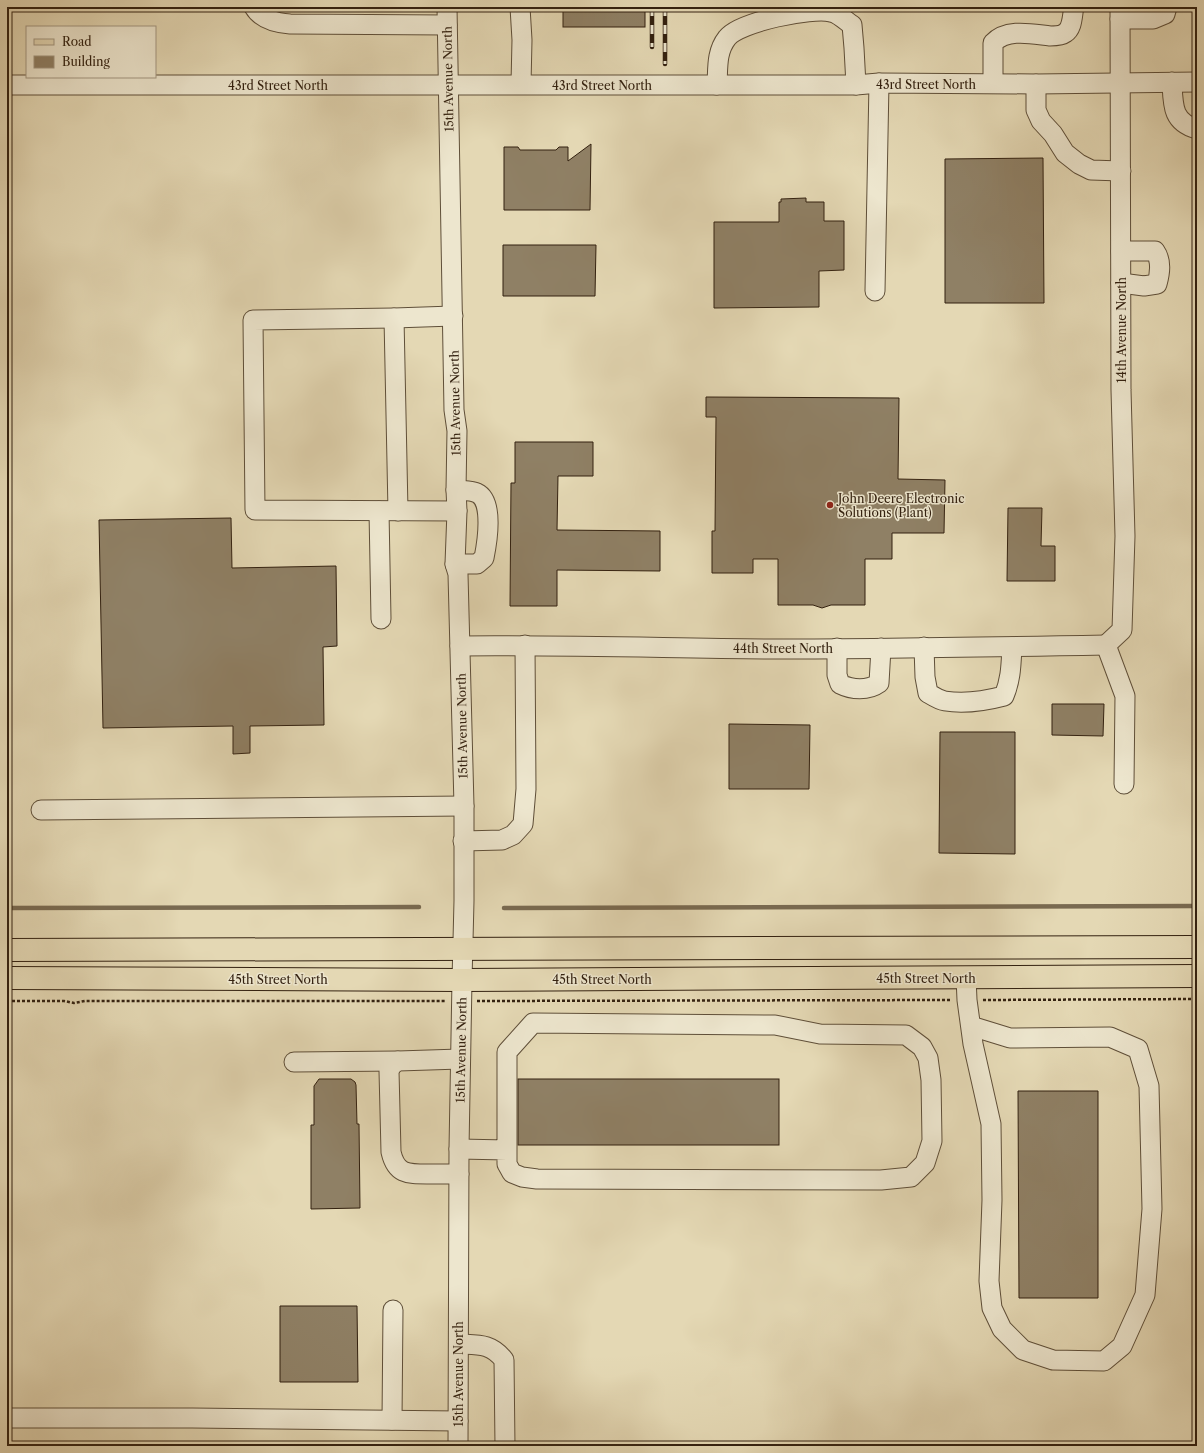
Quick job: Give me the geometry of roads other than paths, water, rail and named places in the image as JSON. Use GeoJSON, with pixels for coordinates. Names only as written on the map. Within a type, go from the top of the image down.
{"type":"FeatureCollection","features":[{"type":"Feature","properties":{"kind":"main road"},"geometry":{"type":"LineString","coordinates":[[7,950],[1197,947]]}},
{"type":"Feature","properties":{"kind":"main road","name":"45th Street North"},"geometry":{"type":"LineString","coordinates":[[7,978],[461,990],[966,977],[1197,976]]}},
{"type":"Feature","properties":{"kind":"street"},"geometry":{"type":"LineString","coordinates":[[254,7],[264,17],[277,23],[290,24],[447,16]]}},
{"type":"Feature","properties":{"kind":"street"},"geometry":{"type":"LineString","coordinates":[[520,7],[522,40],[521,84]]}},
{"type":"Feature","properties":{"kind":"street"},"geometry":{"type":"LineString","coordinates":[[993,83],[993,43],[998,38],[1010,33],[1057,36],[1066,33],[1071,25],[1074,7]]}},
{"type":"Feature","properties":{"kind":"street"},"geometry":{"type":"LineString","coordinates":[[1120,13],[1154,19],[1165,14],[1167,7]]}},
{"type":"Feature","properties":{"kind":"street"},"geometry":{"type":"LineString","coordinates":[[717,86],[718,59],[727,38],[740,29],[757,21],[799,13],[817,12],[832,12],[852,25],[856,85]]}},
{"type":"Feature","properties":{"kind":"street","name":"14th Avenue North"},"geometry":{"type":"LineString","coordinates":[[1106,645],[1122,630],[1125,536],[1121,390],[1120,13]]}},
{"type":"Feature","properties":{"kind":"street","name":"15th Avenue North"},"geometry":{"type":"LineString","coordinates":[[447,16],[454,410],[457,431],[457,511],[455,564],[458,574],[464,806],[464,901],[461,990],[459,1149],[458,1446]]}},
{"type":"Feature","properties":{"kind":"street"},"geometry":{"type":"LineString","coordinates":[[1172,82],[1175,114],[1188,127],[1197,130]]}},
{"type":"Feature","properties":{"kind":"street","name":"43rd Street North"},"geometry":{"type":"LineString","coordinates":[[7,85],[521,84],[717,86],[856,85],[878,83],[1036,84],[1197,82]]}},
{"type":"Feature","properties":{"kind":"street"},"geometry":{"type":"LineString","coordinates":[[875,291],[878,83]]}},
{"type":"Feature","properties":{"kind":"street"},"geometry":{"type":"LineString","coordinates":[[1036,84],[1036,110],[1041,121],[1053,134],[1065,154],[1091,170],[1121,171]]}},
{"type":"Feature","properties":{"kind":"street"},"geometry":{"type":"LineString","coordinates":[[1121,251],[1155,251],[1159,257],[1159,274],[1157,284],[1144,286],[1121,284]]}},
{"type":"Feature","properties":{"kind":"street"},"geometry":{"type":"LineString","coordinates":[[453,316],[253,320],[255,510],[457,511]]}},
{"type":"Feature","properties":{"kind":"street"},"geometry":{"type":"LineString","coordinates":[[394,318],[398,511]]}},
{"type":"Feature","properties":{"kind":"street"},"geometry":{"type":"LineString","coordinates":[[455,564],[477,564],[484,558],[488,518],[486,504],[483,498],[477,493],[456,490]]}},
{"type":"Feature","properties":{"kind":"street"},"geometry":{"type":"LineString","coordinates":[[379,511],[381,619]]}},
{"type":"Feature","properties":{"kind":"street"},"geometry":{"type":"LineString","coordinates":[[463,842],[502,840],[513,835],[523,824],[526,789],[525,645]]}},
{"type":"Feature","properties":{"kind":"street","name":"44th Street North"},"geometry":{"type":"LineString","coordinates":[[460,646],[525,645],[625,648],[881,648],[1106,645]]}},
{"type":"Feature","properties":{"kind":"street"},"geometry":{"type":"LineString","coordinates":[[1106,645],[1125,696],[1124,784]]}},
{"type":"Feature","properties":{"kind":"street"},"geometry":{"type":"LineString","coordinates":[[924,647],[925,677],[928,693],[943,701],[961,702],[986,701],[1004,696],[1009,684],[1012,647]]}},
{"type":"Feature","properties":{"kind":"street"},"geometry":{"type":"LineString","coordinates":[[837,648],[837,675],[840,684],[848,688],[872,688],[879,683],[881,648]]}},
{"type":"Feature","properties":{"kind":"street"},"geometry":{"type":"LineString","coordinates":[[41,810],[464,806]]}},
{"type":"Feature","properties":{"kind":"street"},"geometry":{"type":"LineString","coordinates":[[966,977],[967,1000],[973,1044],[991,1124],[992,1200],[989,1281],[992,1308],[1002,1329],[1023,1350],[1053,1360],[1104,1361],[1122,1346],[1145,1295],[1152,1209],[1149,1086],[1138,1049],[1110,1037],[1010,1038],[971,1026]]}},
{"type":"Feature","properties":{"kind":"street"},"geometry":{"type":"LineString","coordinates":[[533,1023],[775,1025],[820,1034],[906,1035],[922,1047],[928,1058],[931,1080],[932,1141],[925,1163],[911,1177],[881,1180],[537,1179],[522,1177],[512,1173],[507,1164],[507,1150],[507,1052],[533,1023]]}},
{"type":"Feature","properties":{"kind":"street"},"geometry":{"type":"LineString","coordinates":[[294,1062],[460,1059]]}},
{"type":"Feature","properties":{"kind":"street"},"geometry":{"type":"LineString","coordinates":[[398,1061],[392,1065],[389,1071],[391,1152],[396,1166],[409,1174],[459,1174]]}},
{"type":"Feature","properties":{"kind":"street"},"geometry":{"type":"LineString","coordinates":[[459,1149],[507,1150]]}},
{"type":"Feature","properties":{"kind":"street"},"geometry":{"type":"LineString","coordinates":[[392,1420],[393,1310]]}},
{"type":"Feature","properties":{"kind":"street"},"geometry":{"type":"LineString","coordinates":[[459,1344],[485,1346],[493,1349],[504,1360],[505,1446]]}},
{"type":"Feature","properties":{"kind":"street"},"geometry":{"type":"LineString","coordinates":[[7,1418],[458,1420]]}},
{"type":"Feature","properties":{"kind":"waterway"},"geometry":{"type":"LineString","coordinates":[[504,908],[1197,906]]}},
{"type":"Feature","properties":{"kind":"waterway"},"geometry":{"type":"LineString","coordinates":[[7,908],[419,907]]}},
{"type":"Feature","properties":{"kind":"railway"},"geometry":{"type":"LineString","coordinates":[[652,7],[652,47]]}},
{"type":"Feature","properties":{"kind":"railway"},"geometry":{"type":"LineString","coordinates":[[665,7],[665,64]]}},
{"type":"Feature","properties":{"kind":"place","name":"John Deere Electronic Solutions (Plant)"},"geometry":{"type":"Point","coordinates":[830,505]}}]}
